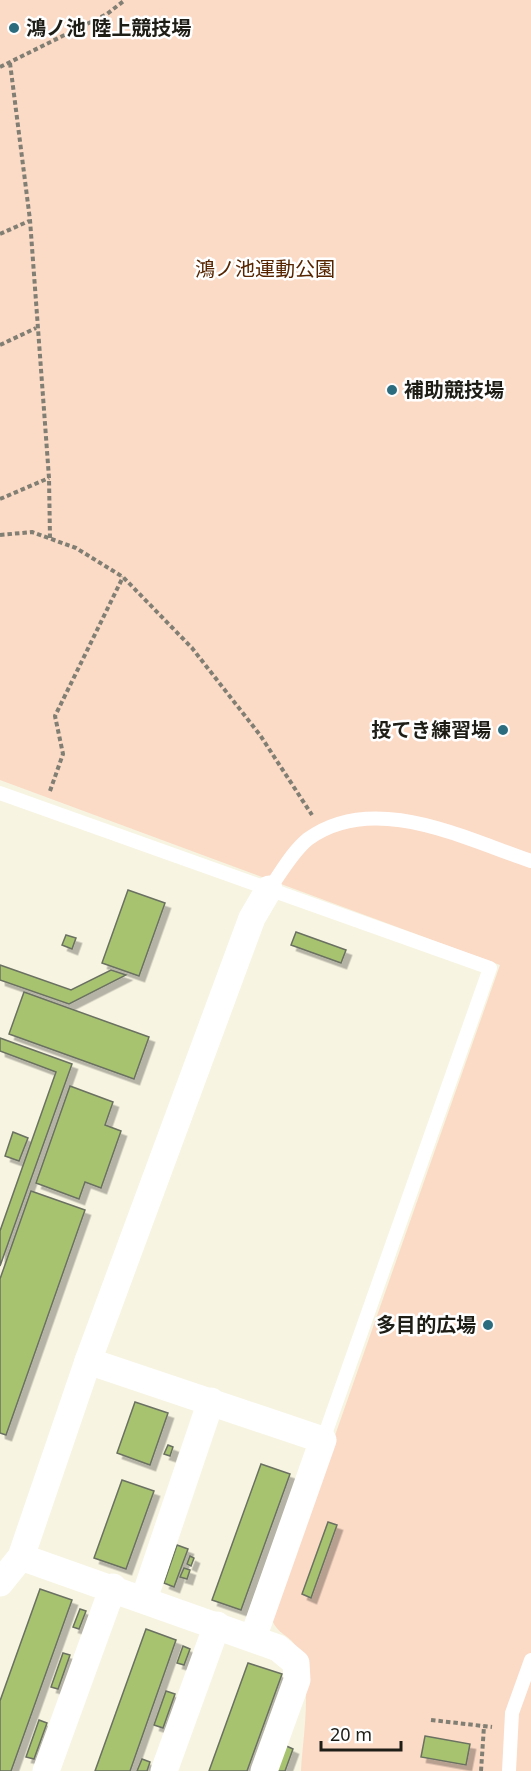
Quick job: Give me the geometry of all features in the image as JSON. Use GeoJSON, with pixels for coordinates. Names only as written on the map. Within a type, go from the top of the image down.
{"type":"FeatureCollection","features":[{"type":"Feature","properties":{"kind":"street"},"geometry":{"type":"LineString","coordinates":[[0,1583],[21,1557],[88,1361],[252,918],[269,889]]}},
{"type":"Feature","properties":{"kind":"street"},"geometry":{"type":"LineString","coordinates":[[88,1361],[323,1440],[253,1638]]}},
{"type":"Feature","properties":{"kind":"street"},"geometry":{"type":"LineString","coordinates":[[144,1599],[211,1401]]}},
{"type":"Feature","properties":{"kind":"street"},"geometry":{"type":"LineString","coordinates":[[21,1557],[278,1647],[296,1663],[297,1680],[264,1771]]}},
{"type":"Feature","properties":{"kind":"street"},"geometry":{"type":"LineString","coordinates":[[46,1771],[112,1587]]}},
{"type":"Feature","properties":{"kind":"street"},"geometry":{"type":"LineString","coordinates":[[164,1771],[217,1625]]}},
{"type":"Feature","properties":{"kind":"lane"},"geometry":{"type":"LineString","coordinates":[[0,793],[490,968],[323,1440]]}},
{"type":"Feature","properties":{"kind":"lane"},"geometry":{"type":"LineString","coordinates":[[269,889],[307,840],[322,831],[348,821],[377,818],[428,826],[531,861]]}},
{"type":"Feature","properties":{"kind":"lane"},"geometry":{"type":"LineString","coordinates":[[509,1771],[512,1713],[531,1660]]}},
{"type":"Feature","properties":{"kind":"path"},"geometry":{"type":"LineString","coordinates":[[0,67],[107,14],[125,0]]}},
{"type":"Feature","properties":{"kind":"path"},"geometry":{"type":"LineString","coordinates":[[10,63],[30,220],[36,328],[49,478],[50,538]]}},
{"type":"Feature","properties":{"kind":"path"},"geometry":{"type":"LineString","coordinates":[[0,234],[30,220]]}},
{"type":"Feature","properties":{"kind":"path"},"geometry":{"type":"LineString","coordinates":[[0,345],[36,328]]}},
{"type":"Feature","properties":{"kind":"path"},"geometry":{"type":"LineString","coordinates":[[0,499],[49,478]]}},
{"type":"Feature","properties":{"kind":"path"},"geometry":{"type":"LineString","coordinates":[[0,535],[32,532],[50,538],[76,548],[123,577],[192,648],[260,735],[322,831]]}},
{"type":"Feature","properties":{"kind":"path"},"geometry":{"type":"LineString","coordinates":[[44,808],[63,754],[55,716],[123,577]]}},
{"type":"Feature","properties":{"kind":"path"},"geometry":{"type":"LineString","coordinates":[[431,1720],[511,1729]]}},
{"type":"Feature","properties":{"kind":"path"},"geometry":{"type":"LineString","coordinates":[[481,1771],[484,1726]]}},
{"type":"Feature","properties":{"kind":"green space","name":"鴻ノ池運動公園"},"geometry":{"type":"Polygon","coordinates":[[[0,0],[531,0],[531,1771],[301,1771],[306,1691],[301,1659],[295,1645],[277,1628],[271,1618],[500,965],[0,780],[0,0]]]}},
{"type":"Feature","properties":{"kind":"building"},"geometry":{"type":"Polygon","coordinates":[[[128,890],[165,903],[139,976],[102,963],[128,890]]]}},
{"type":"Feature","properties":{"kind":"building"},"geometry":{"type":"Polygon","coordinates":[[[296,932],[346,950],[341,963],[291,945],[296,932]]]}},
{"type":"Feature","properties":{"kind":"building"},"geometry":{"type":"Polygon","coordinates":[[[66,935],[76,938],[72,949],[62,945],[66,935]]]}},
{"type":"Feature","properties":{"kind":"building"},"geometry":{"type":"Polygon","coordinates":[[[0,965],[71,990],[111,970],[126,975],[69,1004],[0,980],[0,965]]]}},
{"type":"Feature","properties":{"kind":"building"},"geometry":{"type":"Polygon","coordinates":[[[24,992],[149,1037],[134,1079],[9,1034],[24,992]]]}},
{"type":"Feature","properties":{"kind":"building"},"geometry":{"type":"Polygon","coordinates":[[[0,1038],[72,1064],[0,1266],[0,1231],[56,1072],[0,1051],[0,1038]]]}},
{"type":"Feature","properties":{"kind":"building"},"geometry":{"type":"Polygon","coordinates":[[[70,1086],[113,1102],[105,1125],[121,1131],[101,1188],[85,1182],[79,1199],[36,1183],[70,1086]]]}},
{"type":"Feature","properties":{"kind":"building"},"geometry":{"type":"Polygon","coordinates":[[[13,1132],[28,1138],[19,1161],[5,1156],[13,1132]]]}},
{"type":"Feature","properties":{"kind":"building"},"geometry":{"type":"Polygon","coordinates":[[[31,1191],[85,1210],[6,1435],[0,1433],[0,1279],[31,1191]]]}},
{"type":"Feature","properties":{"kind":"building"},"geometry":{"type":"Polygon","coordinates":[[[135,1402],[168,1413],[150,1465],[117,1453],[135,1402]]]}},
{"type":"Feature","properties":{"kind":"building"},"geometry":{"type":"Polygon","coordinates":[[[168,1445],[173,1447],[170,1456],[164,1454],[168,1445]]]}},
{"type":"Feature","properties":{"kind":"building"},"geometry":{"type":"Polygon","coordinates":[[[261,1464],[290,1474],[241,1610],[212,1600],[261,1464]]]}},
{"type":"Feature","properties":{"kind":"building"},"geometry":{"type":"Polygon","coordinates":[[[122,1480],[154,1491],[126,1569],[94,1558],[122,1480]]]}},
{"type":"Feature","properties":{"kind":"building"},"geometry":{"type":"Polygon","coordinates":[[[328,1522],[337,1525],[311,1598],[302,1594],[328,1522]]]}},
{"type":"Feature","properties":{"kind":"building"},"geometry":{"type":"Polygon","coordinates":[[[177,1545],[188,1549],[174,1587],[164,1583],[177,1545]]]}},
{"type":"Feature","properties":{"kind":"building"},"geometry":{"type":"Polygon","coordinates":[[[190,1556],[194,1558],[191,1566],[187,1564],[190,1556]]]}},
{"type":"Feature","properties":{"kind":"building"},"geometry":{"type":"Polygon","coordinates":[[[184,1568],[190,1570],[187,1579],[180,1577],[184,1568]]]}},
{"type":"Feature","properties":{"kind":"building"},"geometry":{"type":"Polygon","coordinates":[[[40,1589],[72,1600],[11,1771],[0,1771],[0,1701],[40,1589]]]}},
{"type":"Feature","properties":{"kind":"building"},"geometry":{"type":"Polygon","coordinates":[[[80,1609],[86,1611],[79,1629],[73,1627],[80,1609]]]}},
{"type":"Feature","properties":{"kind":"building"},"geometry":{"type":"Polygon","coordinates":[[[146,1629],[176,1640],[130,1771],[95,1771],[146,1629]]]}},
{"type":"Feature","properties":{"kind":"building"},"geometry":{"type":"Polygon","coordinates":[[[183,1646],[190,1649],[184,1665],[177,1663],[183,1646]]]}},
{"type":"Feature","properties":{"kind":"building"},"geometry":{"type":"Polygon","coordinates":[[[63,1653],[70,1655],[58,1689],[51,1687],[63,1653]]]}},
{"type":"Feature","properties":{"kind":"building"},"geometry":{"type":"Polygon","coordinates":[[[248,1663],[282,1674],[247,1771],[209,1771],[248,1663]]]}},
{"type":"Feature","properties":{"kind":"building"},"geometry":{"type":"Polygon","coordinates":[[[166,1691],[175,1694],[163,1728],[154,1725],[166,1691]]]}},
{"type":"Feature","properties":{"kind":"building"},"geometry":{"type":"Polygon","coordinates":[[[39,1720],[47,1723],[34,1759],[26,1757],[39,1720]]]}},
{"type":"Feature","properties":{"kind":"building"},"geometry":{"type":"Polygon","coordinates":[[[425,1736],[470,1744],[466,1765],[421,1757],[425,1736]]]}},
{"type":"Feature","properties":{"kind":"building"},"geometry":{"type":"Polygon","coordinates":[[[282,1744],[293,1749],[285,1771],[272,1771],[282,1744]]]}},
{"type":"Feature","properties":{"kind":"building"},"geometry":{"type":"Polygon","coordinates":[[[142,1759],[150,1762],[147,1771],[137,1771],[142,1759]]]}},
{"type":"Feature","properties":{"kind":"place","name":"鴻ノ池 陸上競技場"},"geometry":{"type":"Point","coordinates":[14,28]}},
{"type":"Feature","properties":{"kind":"place","name":"補助競技場"},"geometry":{"type":"Point","coordinates":[392,390]}},
{"type":"Feature","properties":{"kind":"place","name":"投てき練習場"},"geometry":{"type":"Point","coordinates":[503,730]}},
{"type":"Feature","properties":{"kind":"place","name":"多目的広場"},"geometry":{"type":"Point","coordinates":[488,1325]}}]}
